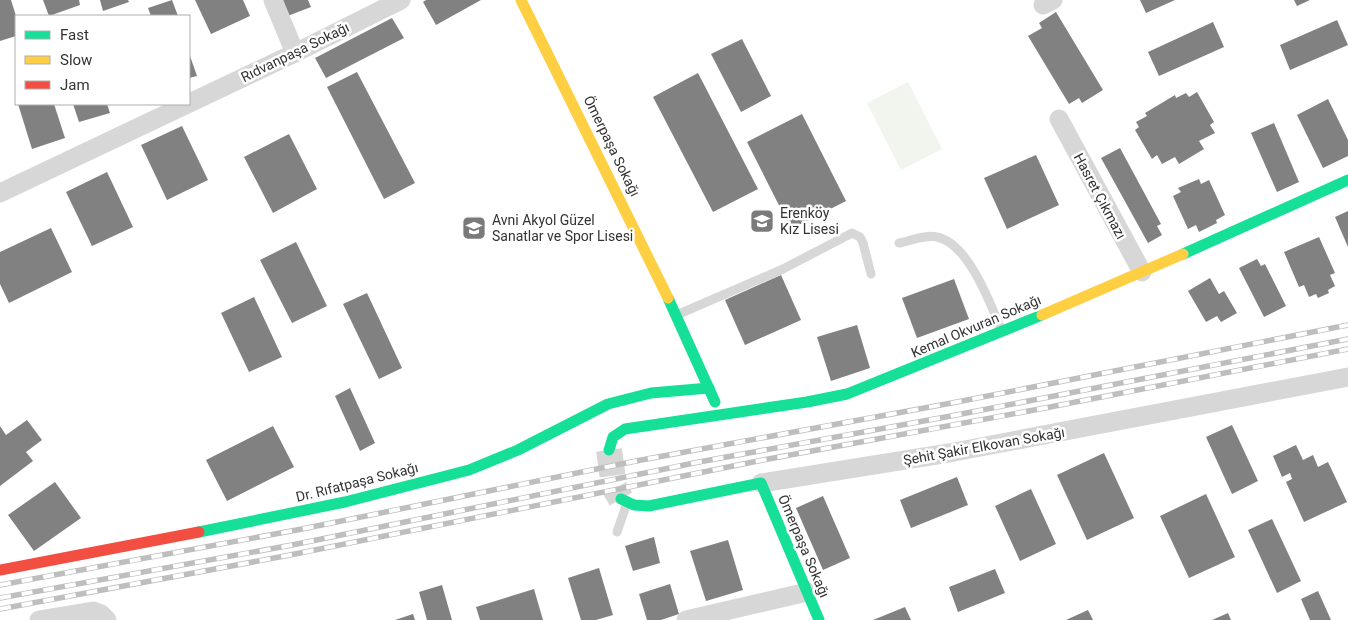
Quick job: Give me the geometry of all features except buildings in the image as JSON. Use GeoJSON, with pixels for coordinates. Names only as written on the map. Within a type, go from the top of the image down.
{"type":"FeatureCollection","features":[{"type":"Feature","properties":{"kind":"street"},"geometry":{"type":"LineString","coordinates":[[273,0],[295,53]]}},
{"type":"Feature","properties":{"kind":"street","name":"Rıdvanpaşa Sokağı"},"geometry":{"type":"LineString","coordinates":[[190,103],[401,0]]}},
{"type":"Feature","properties":{"kind":"street","name":"Ömerpaşa Sokağı"},"geometry":{"type":"LineString","coordinates":[[521,0],[607,170],[710,388],[720,417]]}},
{"type":"Feature","properties":{"kind":"street","name":"Rıdvanpaşa Sokağı"},"geometry":{"type":"LineString","coordinates":[[0,193],[185,105]]}},
{"type":"Feature","properties":{"kind":"street","name":"Hasret Çıkmazı"},"geometry":{"type":"LineString","coordinates":[[1059,119],[1142,272]]}},
{"type":"Feature","properties":{"kind":"street","name":"Kemal Okvuran Sokağı"},"geometry":{"type":"LineString","coordinates":[[609,450],[609,443],[612,437],[624,429],[720,417],[847,394],[1142,272],[1348,180]]}},
{"type":"Feature","properties":{"kind":"street","name":"Şehit Şakir Elkovan Sokağı"},"geometry":{"type":"LineString","coordinates":[[624,501],[639,506],[655,505],[761,483],[957,452],[1348,377]]}},
{"type":"Feature","properties":{"kind":"street","name":"Dr. Rıfatpaşa Sokağı"},"geometry":{"type":"LineString","coordinates":[[0,570],[116,549],[363,498],[490,463],[596,410],[621,401],[670,390],[710,388]]}},
{"type":"Feature","properties":{"kind":"street","name":"Ömerpaşa Sokağı"},"geometry":{"type":"LineString","coordinates":[[761,483],[819,620]]}},
{"type":"Feature","properties":{"kind":"street"},"geometry":{"type":"LineString","coordinates":[[686,620],[807,592]]}},
{"type":"Feature","properties":{"kind":"street"},"geometry":{"type":"LineString","coordinates":[[39,620],[90,611],[101,614],[107,620]]}},
{"type":"Feature","properties":{"kind":"lane"},"geometry":{"type":"LineString","coordinates":[[676,315],[783,269],[852,233],[860,237],[863,243],[871,274]]}},
{"type":"Feature","properties":{"kind":"lane"},"geometry":{"type":"LineString","coordinates":[[899,243],[938,236],[954,247],[969,261],[1002,331]]}},
{"type":"Feature","properties":{"kind":"lane"},"geometry":{"type":"LineString","coordinates":[[617,532],[624,501]]}},
{"type":"Feature","properties":{"kind":"shaded area"},"geometry":{"type":"Polygon","coordinates":[[[908,82],[942,149],[901,170],[867,103],[908,82]]]}},
{"type":"Feature","properties":{"kind":"tunnel"},"geometry":{"type":"LineString","coordinates":[[609,450],[614,487],[621,499]]}},
{"type":"Feature","properties":{"kind":"railway"},"geometry":{"type":"LineString","coordinates":[[0,585],[302,529],[636,461],[957,402],[1348,325]]}},
{"type":"Feature","properties":{"kind":"railway"},"geometry":{"type":"LineString","coordinates":[[0,598],[292,545],[699,462],[951,416],[1348,339]]}},
{"type":"Feature","properties":{"kind":"railway"},"geometry":{"type":"LineString","coordinates":[[0,609],[290,555],[763,460],[1348,349]]}},
{"type":"Feature","properties":{"kind":"traffic: fast"},"geometry":{"type":"LineString","coordinates":[[1183,254],[1348,180]]}},
{"type":"Feature","properties":{"kind":"traffic: fast"},"geometry":{"type":"LineString","coordinates":[[668,298],[715,402]]}},
{"type":"Feature","properties":{"kind":"traffic: fast"},"geometry":{"type":"LineString","coordinates":[[609,450],[613,437],[625,429],[807,402],[847,394],[1042,315]]}},
{"type":"Feature","properties":{"kind":"traffic: fast"},"geometry":{"type":"LineString","coordinates":[[199,532],[345,502],[469,470],[518,450],[608,404],[651,393],[709,388]]}},
{"type":"Feature","properties":{"kind":"traffic: fast"},"geometry":{"type":"LineString","coordinates":[[621,499],[634,505],[649,506],[761,483],[819,620]]}},
{"type":"Feature","properties":{"kind":"traffic: slow"},"geometry":{"type":"LineString","coordinates":[[521,0],[668,298]]}},
{"type":"Feature","properties":{"kind":"traffic: slow"},"geometry":{"type":"LineString","coordinates":[[1042,315],[1183,254]]}},
{"type":"Feature","properties":{"kind":"traffic: jam"},"geometry":{"type":"LineString","coordinates":[[0,570],[199,532]]}},
{"type":"Feature","properties":{"kind":"place","name":"Erenköy Kız Lisesi"},"geometry":{"type":"Point","coordinates":[762,221]}},
{"type":"Feature","properties":{"kind":"place","name":"Avni Akyol Güzel Sanatlar ve Spor Lisesi"},"geometry":{"type":"Point","coordinates":[474,228]}}]}
